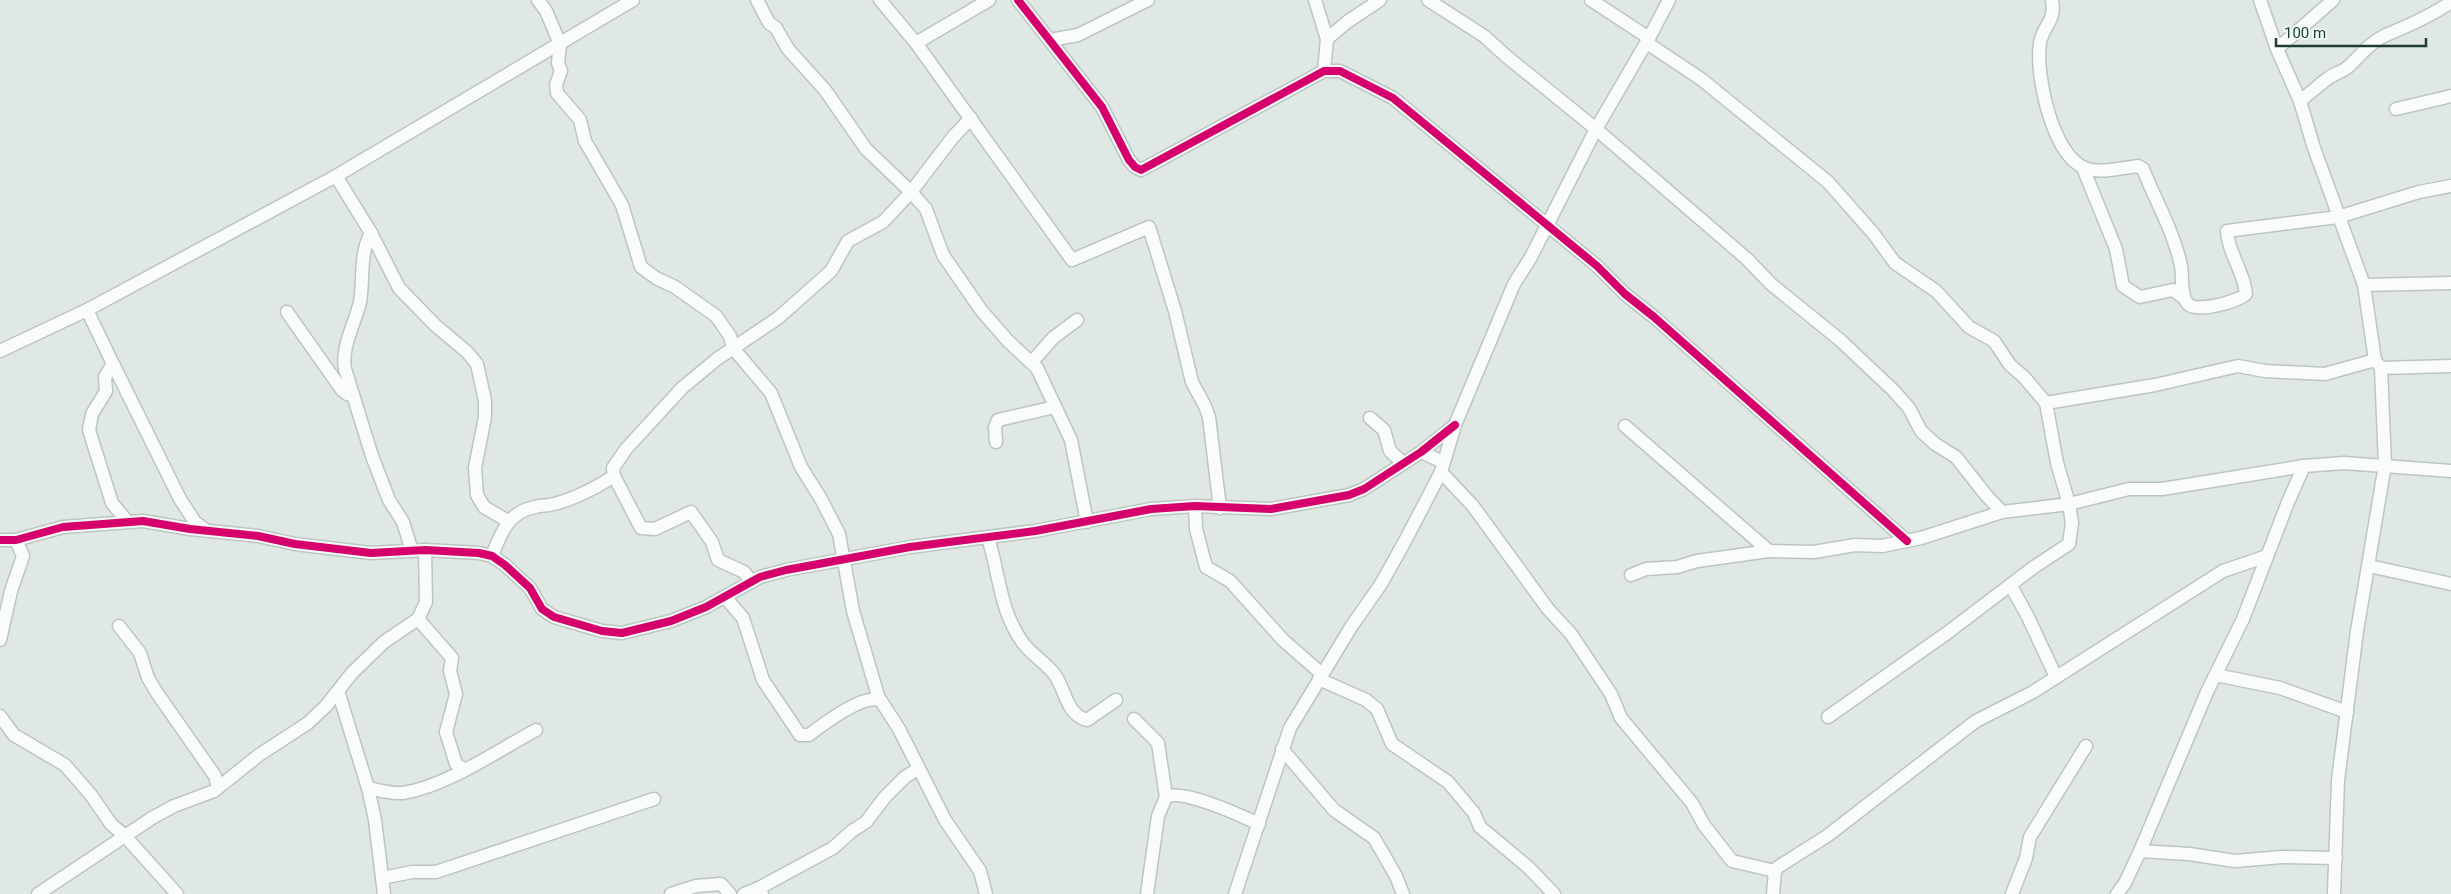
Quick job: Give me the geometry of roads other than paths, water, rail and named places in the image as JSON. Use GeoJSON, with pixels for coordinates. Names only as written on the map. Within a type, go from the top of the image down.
{"type":"FeatureCollection","features":[{"type":"Feature","properties":{"kind":"street"},"geometry":{"type":"LineString","coordinates":[[538,0],[546,11],[560,44],[558,63],[560,72],[556,85],[557,93],[580,120],[585,141],[622,206],[641,267],[656,278],[675,287],[716,316],[730,336],[733,348],[772,393],[801,467],[839,534],[855,619],[879,699],[899,729],[945,820],[980,871],[986,894]]}},
{"type":"Feature","properties":{"kind":"street"},"geometry":{"type":"LineString","coordinates":[[0,351],[87,310],[336,176],[632,0]]}},
{"type":"Feature","properties":{"kind":"street"},"geometry":{"type":"LineString","coordinates":[[757,0],[769,23],[776,28],[796,59],[825,90],[866,149],[912,192],[926,209],[942,255],[981,310],[1008,341],[1032,362],[1071,440],[1087,522]]}},
{"type":"Feature","properties":{"kind":"street"},"geometry":{"type":"LineString","coordinates":[[880,0],[916,43],[1072,260],[1149,227],[1175,311],[1192,382],[1209,417],[1220,508]]}},
{"type":"Feature","properties":{"kind":"street"},"geometry":{"type":"LineString","coordinates":[[916,43],[989,0]]}},
{"type":"Feature","properties":{"kind":"street"},"geometry":{"type":"LineString","coordinates":[[1018,0],[1102,107],[1134,167],[1141,170],[1324,71],[1340,71],[1393,98],[1547,224],[1907,541]]}},
{"type":"Feature","properties":{"kind":"street"},"geometry":{"type":"LineString","coordinates":[[1050,40],[1078,35],[1148,0]]}},
{"type":"Feature","properties":{"kind":"street"},"geometry":{"type":"LineString","coordinates":[[1315,0],[1327,39],[1324,71]]}},
{"type":"Feature","properties":{"kind":"street"},"geometry":{"type":"LineString","coordinates":[[1327,39],[1347,22],[1380,0]]}},
{"type":"Feature","properties":{"kind":"street"},"geometry":{"type":"LineString","coordinates":[[1428,0],[1495,44],[1506,56],[1596,129],[1747,259],[1771,284],[1840,340],[1893,390],[1909,408],[1921,431],[1935,444],[1956,457],[2002,512]]}},
{"type":"Feature","properties":{"kind":"street"},"geometry":{"type":"LineString","coordinates":[[1591,0],[1701,79],[1828,182],[1873,233],[1894,263],[1936,291],[1969,327],[1994,341],[2010,365],[2024,377],[2046,403],[2056,463],[2069,504],[2072,523],[2069,544],[2034,567],[2011,586],[1828,717]]}},
{"type":"Feature","properties":{"kind":"street"},"geometry":{"type":"LineString","coordinates":[[1235,894],[1272,789],[1282,749],[1290,728],[1350,627],[1381,584],[1442,467],[1455,425],[1514,284],[1596,129],[1648,40],[1668,0]]}},
{"type":"Feature","properties":{"kind":"street"},"geometry":{"type":"LineString","coordinates":[[2052,0],[2054,12],[2040,42],[2041,88],[2059,144],[2083,168],[2116,249],[2123,286],[2140,297],[2173,290],[2184,298]]}},
{"type":"Feature","properties":{"kind":"street"},"geometry":{"type":"LineString","coordinates":[[2260,0],[2277,49],[2300,101],[2338,217],[2364,285],[2378,364],[2385,465],[2357,631],[2338,780],[2334,894]]}},
{"type":"Feature","properties":{"kind":"street"},"geometry":{"type":"LineString","coordinates":[[2277,49],[2332,0]]}},
{"type":"Feature","properties":{"kind":"street"},"geometry":{"type":"LineString","coordinates":[[2300,101],[2329,78],[2347,68],[2362,51],[2386,35],[2395,33],[2402,27],[2437,12],[2451,2]]}},
{"type":"Feature","properties":{"kind":"street"},"geometry":{"type":"LineString","coordinates":[[2396,109],[2451,96]]}},
{"type":"Feature","properties":{"kind":"street"},"geometry":{"type":"LineString","coordinates":[[752,582],[744,572],[718,560],[712,542],[691,512],[655,529],[641,528],[614,476],[613,468],[626,449],[682,388],[733,348],[778,318],[831,271],[848,241],[883,222],[912,192],[953,137],[971,118]]}},
{"type":"Feature","properties":{"kind":"street"},"geometry":{"type":"LineString","coordinates":[[2083,168],[2096,170],[2138,166],[2143,170],[2173,239],[2181,267],[2184,298],[2188,305],[2198,308],[2238,300],[2246,294],[2244,279],[2227,239],[2227,231],[2338,217],[2418,192],[2451,186]]}},
{"type":"Feature","properties":{"kind":"street"},"geometry":{"type":"LineString","coordinates":[[336,176],[371,233],[399,288],[435,325],[467,352],[477,364],[485,401],[485,417],[475,468],[477,495],[484,508],[508,521]]}},
{"type":"Feature","properties":{"kind":"street"},"geometry":{"type":"LineString","coordinates":[[38,894],[124,836],[174,806],[204,795],[217,782],[230,778],[259,755],[308,723],[352,673],[384,642],[418,619],[426,602],[419,551],[389,500],[372,456],[345,369],[344,355],[360,302],[362,267],[371,233]]}},
{"type":"Feature","properties":{"kind":"street"},"geometry":{"type":"LineString","coordinates":[[2364,285],[2451,282]]}},
{"type":"Feature","properties":{"kind":"street"},"geometry":{"type":"LineString","coordinates":[[87,310],[180,499],[195,522],[208,531]]}},
{"type":"Feature","properties":{"kind":"street"},"geometry":{"type":"LineString","coordinates":[[287,312],[342,390],[347,394],[353,395]]}},
{"type":"Feature","properties":{"kind":"street"},"geometry":{"type":"LineString","coordinates":[[1032,362],[1052,338],[1077,320]]}},
{"type":"Feature","properties":{"kind":"street"},"geometry":{"type":"LineString","coordinates":[[113,364],[105,377],[106,391],[92,414],[90,430],[112,503],[127,521]]}},
{"type":"Feature","properties":{"kind":"street"},"geometry":{"type":"LineString","coordinates":[[2046,403],[2155,385],[2238,366],[2265,372],[2325,374],[2378,364],[2451,366]]}},
{"type":"Feature","properties":{"kind":"street"},"geometry":{"type":"LineString","coordinates":[[996,442],[995,427],[998,420],[1055,407]]}},
{"type":"Feature","properties":{"kind":"street"},"geometry":{"type":"LineString","coordinates":[[1370,418],[1384,430],[1390,450],[1403,463]]}},
{"type":"Feature","properties":{"kind":"street"},"geometry":{"type":"LineString","coordinates":[[0,540],[16,540],[63,527],[143,521],[371,553],[419,551],[479,553],[492,556],[505,564],[530,588],[542,609],[554,617],[602,631],[622,633],[671,621],[726,597],[773,572],[910,547],[988,538],[1087,522],[1151,509],[1189,506],[1271,509],[1334,499],[1364,489],[1421,452],[1455,425]]}},
{"type":"Feature","properties":{"kind":"street"},"geometry":{"type":"LineString","coordinates":[[1625,426],[1769,551]]}},
{"type":"Feature","properties":{"kind":"street"},"geometry":{"type":"LineString","coordinates":[[1421,452],[1442,467],[1473,506],[1548,609],[1571,634],[1611,694],[1621,718],[1692,803],[1704,825],[1732,861],[1775,871],[1827,836],[1976,721],[2033,692],[2223,571],[2267,556]]}},
{"type":"Feature","properties":{"kind":"street"},"geometry":{"type":"LineString","coordinates":[[1631,575],[1646,569],[1677,566],[1697,561],[1769,551],[1814,552],[1855,545],[1882,546],[1907,541],[2002,512],[2069,504],[2129,489],[2162,489],[2304,466],[2344,463],[2451,472]]}},
{"type":"Feature","properties":{"kind":"street"},"geometry":{"type":"LineString","coordinates":[[2118,894],[2140,851],[2216,675],[2243,619],[2288,502],[2304,466]]}},
{"type":"Feature","properties":{"kind":"street"},"geometry":{"type":"LineString","coordinates":[[492,556],[503,527],[508,521],[527,509],[555,504],[594,488],[614,476]]}},
{"type":"Feature","properties":{"kind":"street"},"geometry":{"type":"LineString","coordinates":[[1189,506],[1206,567],[1230,581],[1283,640],[1321,676],[1366,700],[1376,709],[1392,744],[1448,782],[1474,813],[1480,827],[1528,867],[1554,894]]}},
{"type":"Feature","properties":{"kind":"street"},"geometry":{"type":"LineString","coordinates":[[988,538],[998,587],[1015,630],[1034,656],[1055,675],[1068,705],[1079,718],[1087,720],[1116,700]]}},
{"type":"Feature","properties":{"kind":"street"},"geometry":{"type":"LineString","coordinates":[[0,640],[11,591],[23,556],[16,540]]}},
{"type":"Feature","properties":{"kind":"street"},"geometry":{"type":"LineString","coordinates":[[2369,566],[2451,584]]}},
{"type":"Feature","properties":{"kind":"street"},"geometry":{"type":"LineString","coordinates":[[2011,586],[2056,677]]}},
{"type":"Feature","properties":{"kind":"street"},"geometry":{"type":"LineString","coordinates":[[726,597],[743,618],[763,680],[800,734],[809,735],[855,705],[872,699],[879,699]]}},
{"type":"Feature","properties":{"kind":"street"},"geometry":{"type":"LineString","coordinates":[[418,619],[452,658],[450,671],[456,694],[446,732],[456,764],[464,769]]}},
{"type":"Feature","properties":{"kind":"street"},"geometry":{"type":"LineString","coordinates":[[119,626],[140,654],[148,678],[157,693],[217,782]]}},
{"type":"Feature","properties":{"kind":"street"},"geometry":{"type":"LineString","coordinates":[[2216,675],[2280,688],[2347,712]]}},
{"type":"Feature","properties":{"kind":"street"},"geometry":{"type":"LineString","coordinates":[[338,691],[368,788],[384,894]]}},
{"type":"Feature","properties":{"kind":"street"},"geometry":{"type":"LineString","coordinates":[[0,716],[14,735],[65,765],[91,794],[111,824],[177,894]]}},
{"type":"Feature","properties":{"kind":"street"},"geometry":{"type":"LineString","coordinates":[[1134,719],[1158,743],[1166,797],[1158,816],[1147,894]]}},
{"type":"Feature","properties":{"kind":"street"},"geometry":{"type":"LineString","coordinates":[[368,788],[401,793],[443,780],[536,730]]}},
{"type":"Feature","properties":{"kind":"street"},"geometry":{"type":"LineString","coordinates":[[2012,894],[2026,858],[2030,837],[2086,746]]}},
{"type":"Feature","properties":{"kind":"street"},"geometry":{"type":"LineString","coordinates":[[1282,749],[1334,810],[1374,838],[1396,876],[1403,894]]}},
{"type":"Feature","properties":{"kind":"street"},"geometry":{"type":"LineString","coordinates":[[744,894],[761,891],[833,848],[852,830],[866,822],[885,797],[905,777],[918,769]]}},
{"type":"Feature","properties":{"kind":"street"},"geometry":{"type":"LineString","coordinates":[[1166,797],[1174,794],[1193,799],[1231,811],[1259,824]]}},
{"type":"Feature","properties":{"kind":"street"},"geometry":{"type":"LineString","coordinates":[[382,878],[412,872],[436,872],[654,799]]}},
{"type":"Feature","properties":{"kind":"street"},"geometry":{"type":"LineString","coordinates":[[2140,851],[2189,854],[2235,861],[2282,857],[2336,858]]}},
{"type":"Feature","properties":{"kind":"street"},"geometry":{"type":"LineString","coordinates":[[1773,894],[1775,871]]}},
{"type":"Feature","properties":{"kind":"street"},"geometry":{"type":"LineString","coordinates":[[671,894],[696,886],[721,884],[730,894]]}}]}
